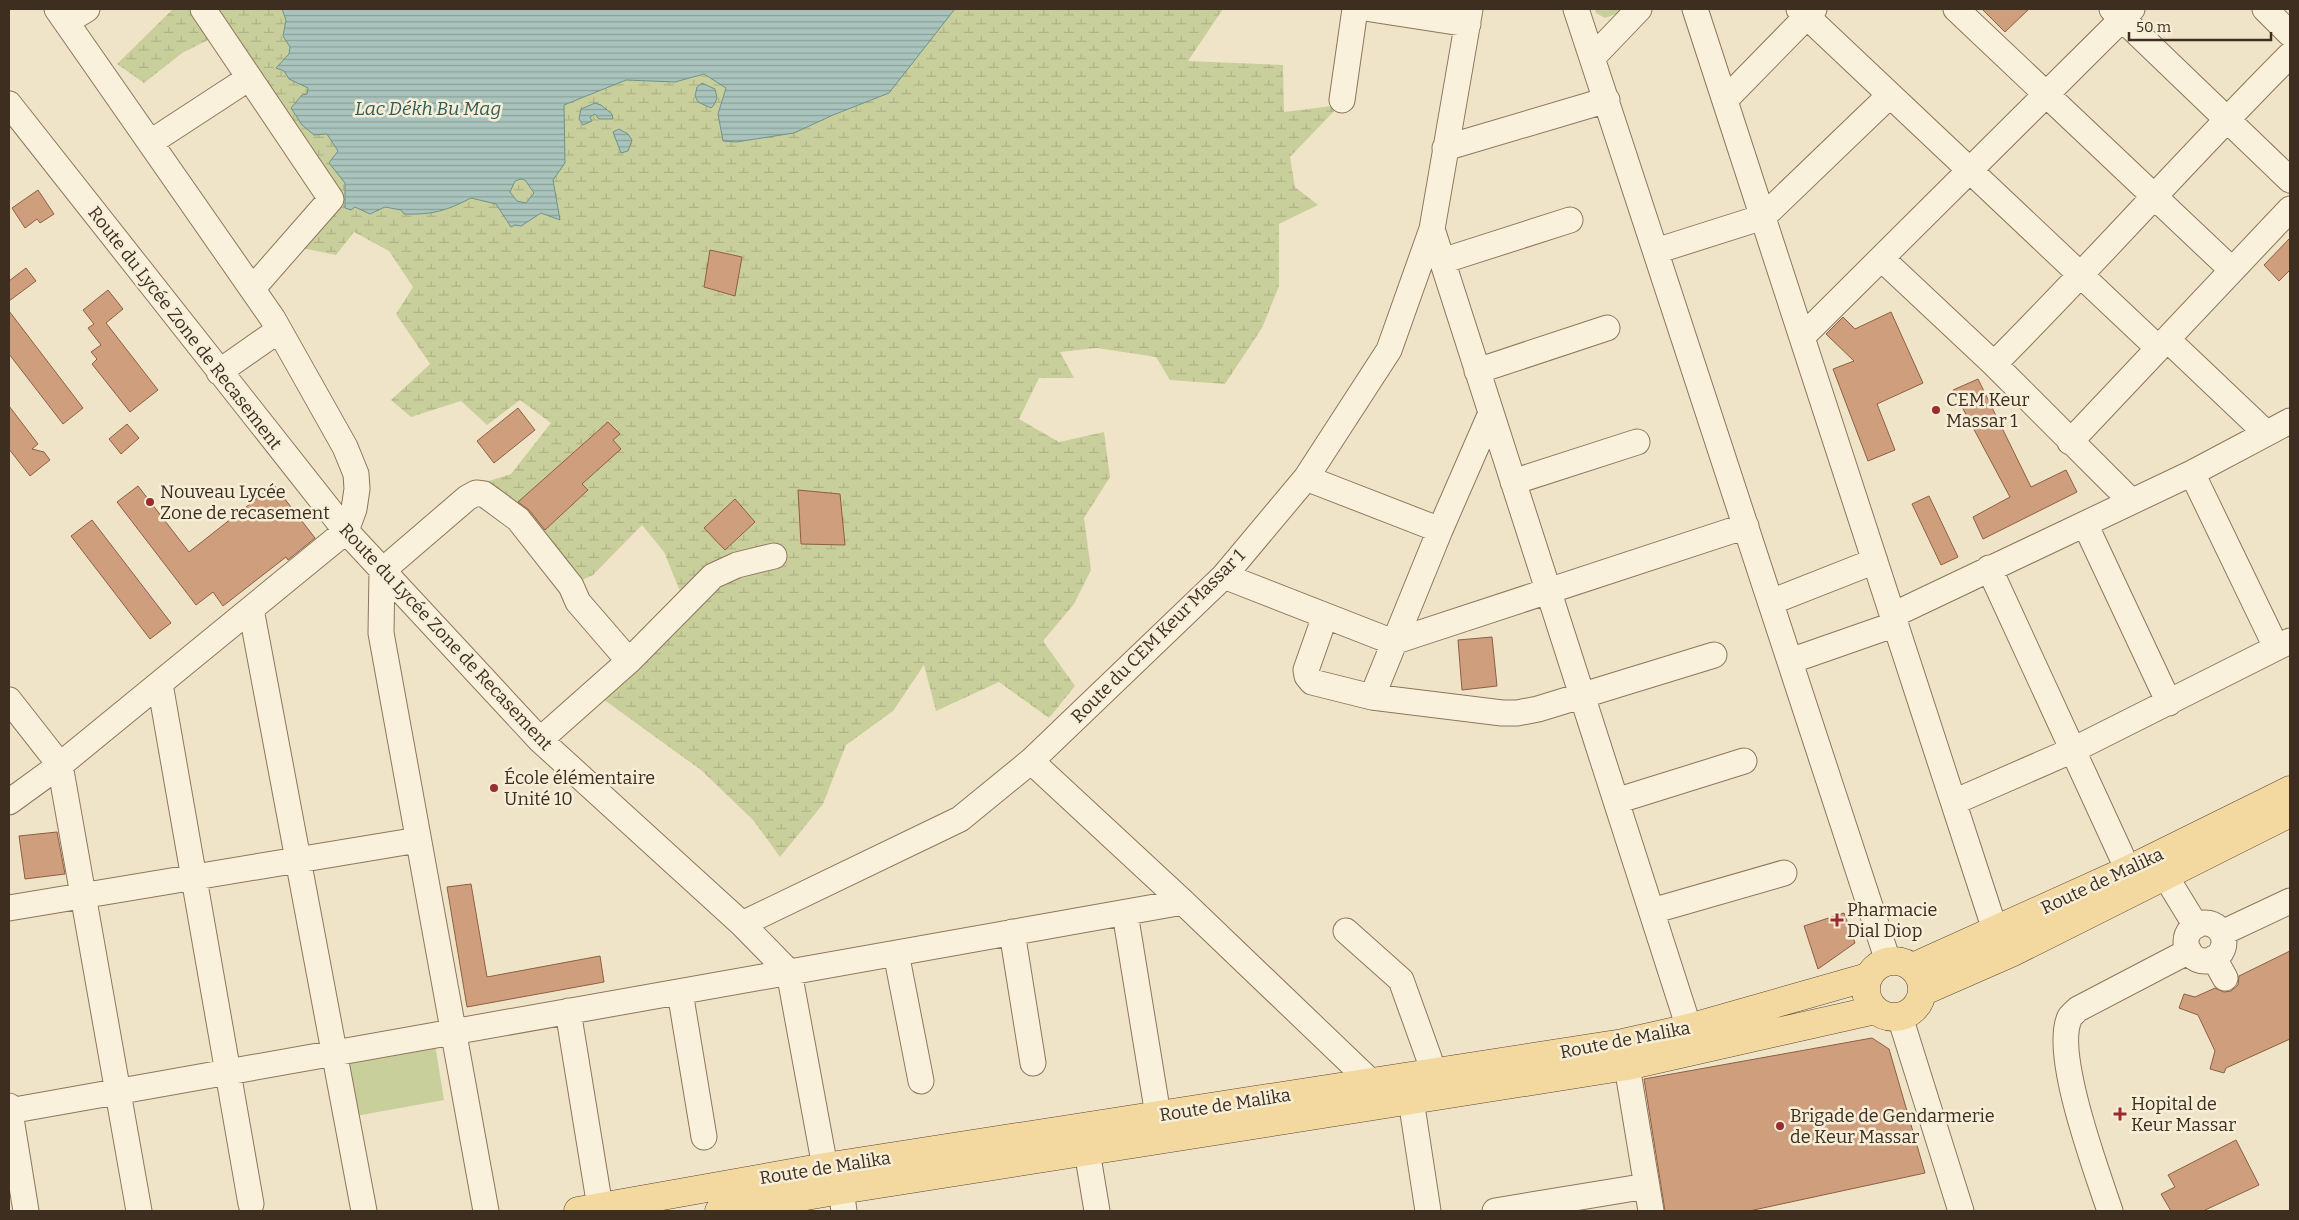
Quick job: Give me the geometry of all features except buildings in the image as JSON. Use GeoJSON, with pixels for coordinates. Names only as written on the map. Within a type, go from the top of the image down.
{"type":"FeatureCollection","features":[{"type":"Feature","properties":{"kind":"main road","name":"Route de Malika"},"geometry":{"type":"LineString","coordinates":[[1898,974],[2128,870],[2290,790]]}},
{"type":"Feature","properties":{"kind":"main road","name":"Route de Malika"},"geometry":{"type":"LineString","coordinates":[[589,1209],[825,1167],[1623,1043],[1690,1028],[1898,974],[2010,952],[2166,876],[2290,812]]}},
{"type":"Feature","properties":{"kind":"main road"},"geometry":{"type":"LineString","coordinates":[[1898,974],[1915,1008],[1887,1013],[1866,995],[1898,974]]}},
{"type":"Feature","properties":{"kind":"main road","name":"Route de Malika"},"geometry":{"type":"LineString","coordinates":[[729,1210],[842,1201],[1087,1151],[1627,1066],[1887,1013]]}},
{"type":"Feature","properties":{"kind":"street"},"geometry":{"type":"LineString","coordinates":[[9,802],[60,765],[346,532],[354,509],[357,489],[356,474],[345,447],[253,288],[62,16],[87,9]]}},
{"type":"Feature","properties":{"kind":"street"},"geometry":{"type":"LineString","coordinates":[[203,9],[331,199],[253,288]]}},
{"type":"Feature","properties":{"kind":"street"},"geometry":{"type":"LineString","coordinates":[[1342,100],[1355,9]]}},
{"type":"Feature","properties":{"kind":"street"},"geometry":{"type":"LineString","coordinates":[[1371,9],[1469,16]]}},
{"type":"Feature","properties":{"kind":"street"},"geometry":{"type":"LineString","coordinates":[[1576,9],[1790,661],[1898,974]]}},
{"type":"Feature","properties":{"kind":"street"},"geometry":{"type":"LineString","coordinates":[[1593,57],[1639,9]]}},
{"type":"Feature","properties":{"kind":"street"},"geometry":{"type":"LineString","coordinates":[[1696,9],[1995,930]]}},
{"type":"Feature","properties":{"kind":"street"},"geometry":{"type":"LineString","coordinates":[[1956,9],[2232,270]]}},
{"type":"Feature","properties":{"kind":"street"},"geometry":{"type":"LineString","coordinates":[[2264,9],[2290,34]]}},
{"type":"Feature","properties":{"kind":"street"},"geometry":{"type":"LineString","coordinates":[[1725,100],[1807,11],[1890,94],[2082,276],[2162,343],[2283,427],[2192,473],[1989,568],[1894,619],[1790,661]]}},
{"type":"Feature","properties":{"kind":"street"},"geometry":{"type":"LineString","coordinates":[[1802,337],[2046,94],[2122,12],[2290,180]]}},
{"type":"Feature","properties":{"kind":"street","name":"Route du CEM Keur Massar 1"},"geometry":{"type":"LineString","coordinates":[[742,924],[960,820],[1030,762],[1224,576],[1306,478],[1389,350],[1432,229],[1469,16]]}},
{"type":"Feature","properties":{"kind":"street"},"geometry":{"type":"LineString","coordinates":[[1994,364],[2082,276],[2227,119],[2290,56]]}},
{"type":"Feature","properties":{"kind":"street"},"geometry":{"type":"LineString","coordinates":[[151,142],[250,78]]}},
{"type":"Feature","properties":{"kind":"street"},"geometry":{"type":"LineString","coordinates":[[1656,252],[1763,217],[1890,94]]}},
{"type":"Feature","properties":{"kind":"street"},"geometry":{"type":"LineString","coordinates":[[1445,148],[1607,100]]}},
{"type":"Feature","properties":{"kind":"street","name":"Route du Lycée Zone de Recasement"},"geometry":{"type":"LineString","coordinates":[[9,104],[346,532],[540,740],[742,924],[789,972]]}},
{"type":"Feature","properties":{"kind":"street"},"geometry":{"type":"LineString","coordinates":[[2070,442],[2290,209]]}},
{"type":"Feature","properties":{"kind":"street"},"geometry":{"type":"LineString","coordinates":[[1442,261],[1570,220]]}},
{"type":"Feature","properties":{"kind":"street"},"geometry":{"type":"LineString","coordinates":[[1432,229],[1690,1028]]}},
{"type":"Feature","properties":{"kind":"street"},"geometry":{"type":"LineString","coordinates":[[1882,259],[1994,364],[2131,501]]}},
{"type":"Feature","properties":{"kind":"street"},"geometry":{"type":"LineString","coordinates":[[1477,371],[1607,328]]}},
{"type":"Feature","properties":{"kind":"street"},"geometry":{"type":"LineString","coordinates":[[219,372],[279,330]]}},
{"type":"Feature","properties":{"kind":"street"},"geometry":{"type":"LineString","coordinates":[[1372,697],[1440,530],[1491,414]]}},
{"type":"Feature","properties":{"kind":"street"},"geometry":{"type":"LineString","coordinates":[[1513,482],[1638,442]]}},
{"type":"Feature","properties":{"kind":"street"},"geometry":{"type":"LineString","coordinates":[[1954,802],[2072,750],[2169,703],[2283,644],[2192,473]]}},
{"type":"Feature","properties":{"kind":"street"},"geometry":{"type":"LineString","coordinates":[[1306,478],[1440,530]]}},
{"type":"Feature","properties":{"kind":"street"},"geometry":{"type":"LineString","coordinates":[[486,1211],[381,633],[382,571],[467,498],[476,493],[484,494],[518,519],[571,586],[578,602],[629,661]]}},
{"type":"Feature","properties":{"kind":"street"},"geometry":{"type":"LineString","coordinates":[[2085,524],[2169,703]]}},
{"type":"Feature","properties":{"kind":"street"},"geometry":{"type":"LineString","coordinates":[[1224,576],[1393,642],[1746,526]]}},
{"type":"Feature","properties":{"kind":"street"},"geometry":{"type":"LineString","coordinates":[[540,740],[629,661],[713,576],[737,565],[774,556]]}},
{"type":"Feature","properties":{"kind":"street"},"geometry":{"type":"LineString","coordinates":[[1771,602],[1875,561]]}},
{"type":"Feature","properties":{"kind":"street"},"geometry":{"type":"LineString","coordinates":[[1989,568],[2128,870]]}},
{"type":"Feature","properties":{"kind":"street"},"geometry":{"type":"LineString","coordinates":[[251,609],[364,1211]]}},
{"type":"Feature","properties":{"kind":"street"},"geometry":{"type":"LineString","coordinates":[[1325,616],[1306,670],[1309,680],[1317,684],[1372,697],[1502,714],[1538,709],[1714,655]]}},
{"type":"Feature","properties":{"kind":"street"},"geometry":{"type":"LineString","coordinates":[[160,684],[251,1204]]}},
{"type":"Feature","properties":{"kind":"street"},"geometry":{"type":"LineString","coordinates":[[9,700],[60,765],[139,1211]]}},
{"type":"Feature","properties":{"kind":"street"},"geometry":{"type":"LineString","coordinates":[[1616,801],[1744,761]]}},
{"type":"Feature","properties":{"kind":"street"},"geometry":{"type":"LineString","coordinates":[[1030,762],[1183,902],[1371,1082]]}},
{"type":"Feature","properties":{"kind":"street"},"geometry":{"type":"LineString","coordinates":[[9,908],[84,897],[299,858],[418,840]]}},
{"type":"Feature","properties":{"kind":"street"},"geometry":{"type":"LineString","coordinates":[[1652,911],[1784,872]]}},
{"type":"Feature","properties":{"kind":"street"},"geometry":{"type":"LineString","coordinates":[[2166,876],[2196,926]]}},
{"type":"Feature","properties":{"kind":"street"},"geometry":{"type":"LineString","coordinates":[[2222,933],[2290,901]]}},
{"type":"Feature","properties":{"kind":"street"},"geometry":{"type":"LineString","coordinates":[[26,1211],[9,1109],[228,1072],[1183,902]]}},
{"type":"Feature","properties":{"kind":"street"},"geometry":{"type":"LineString","coordinates":[[1125,912],[1158,1116]]}},
{"type":"Feature","properties":{"kind":"street"},"geometry":{"type":"LineString","coordinates":[[2210,924],[2222,933],[2223,947],[2220,968],[2194,957],[2189,951],[2187,937],[2196,926],[2210,924]]}},
{"type":"Feature","properties":{"kind":"street"},"geometry":{"type":"LineString","coordinates":[[1346,931],[1400,980],[1434,1072]]}},
{"type":"Feature","properties":{"kind":"street"},"geometry":{"type":"LineString","coordinates":[[1012,932],[1033,1063]]}},
{"type":"Feature","properties":{"kind":"street"},"geometry":{"type":"LineString","coordinates":[[2110,1211],[2074,1099],[2066,1041],[2070,1016],[2078,1009],[2189,951]]}},
{"type":"Feature","properties":{"kind":"street"},"geometry":{"type":"LineString","coordinates":[[896,953],[921,1081]]}},
{"type":"Feature","properties":{"kind":"street"},"geometry":{"type":"LineString","coordinates":[[789,972],[825,1167]]}},
{"type":"Feature","properties":{"kind":"street"},"geometry":{"type":"LineString","coordinates":[[680,992],[704,1136]]}},
{"type":"Feature","properties":{"kind":"street"},"geometry":{"type":"LineString","coordinates":[[568,1011],[589,1209]]}},
{"type":"Feature","properties":{"kind":"street"},"geometry":{"type":"LineString","coordinates":[[1887,1013],[1961,1211]]}},
{"type":"Feature","properties":{"kind":"street"},"geometry":{"type":"LineString","coordinates":[[1627,1066],[1650,1211]]}},
{"type":"Feature","properties":{"kind":"street"},"geometry":{"type":"LineString","coordinates":[[1411,1100],[1428,1211]]}},
{"type":"Feature","properties":{"kind":"street"},"geometry":{"type":"LineString","coordinates":[[1087,1151],[1097,1211]]}},
{"type":"Feature","properties":{"kind":"street"},"geometry":{"type":"LineString","coordinates":[[1495,1211],[1531,1208],[1646,1186]]}},
{"type":"Feature","properties":{"kind":"green space"},"geometry":{"type":"Polygon","coordinates":[[[173,9],[1223,9],[1188,61],[1283,65],[1284,112],[1340,105],[1290,157],[1295,187],[1318,205],[1279,224],[1279,286],[1262,328],[1225,384],[1170,380],[1156,357],[1097,348],[1060,352],[1074,378],[1039,378],[1019,419],[1059,442],[1104,432],[1110,477],[1084,518],[1091,570],[1074,604],[1043,641],[1075,686],[1049,718],[999,682],[936,711],[924,665],[893,711],[846,745],[823,804],[780,857],[753,820],[701,770],[603,699],[682,596],[664,552],[642,525],[593,575],[572,585],[480,484],[511,474],[551,423],[520,400],[487,425],[461,401],[411,417],[391,400],[430,364],[396,314],[413,287],[389,251],[354,232],[336,255],[297,247],[327,213],[218,35],[182,53],[144,83],[117,64],[173,9]]]}},
{"type":"Feature","properties":{"kind":"green space"},"geometry":{"type":"Polygon","coordinates":[[[1595,9],[1623,9],[1619,13],[1605,18],[1596,13],[1595,9]]]}},
{"type":"Feature","properties":{"kind":"green space"},"geometry":{"type":"Polygon","coordinates":[[[435,1044],[444,1100],[356,1116],[347,1060],[435,1044]]]}},
{"type":"Feature","properties":{"kind":"water","name":"Lac Dékh Bu Mag"},"geometry":{"type":"Polygon","coordinates":[[[282,9],[954,9],[889,93],[794,133],[736,142],[723,141],[718,114],[726,88],[704,74],[675,82],[626,80],[564,105],[565,163],[553,180],[560,220],[541,213],[521,226],[515,225],[511,227],[496,204],[471,198],[446,209],[423,214],[404,214],[401,210],[385,207],[370,214],[355,207],[351,210],[345,208],[345,183],[329,163],[338,151],[327,134],[314,135],[302,125],[291,108],[302,95],[307,94],[308,88],[289,79],[284,71],[276,68],[289,54],[290,47],[283,36],[286,20],[282,9]],[[525,180],[515,181],[510,192],[517,201],[526,203],[534,193],[525,180]]]}},
{"type":"Feature","properties":{"kind":"water"},"geometry":{"type":"Polygon","coordinates":[[[702,83],[715,89],[717,98],[711,108],[698,102],[695,96],[697,87],[702,83]]]}},
{"type":"Feature","properties":{"kind":"water"},"geometry":{"type":"Polygon","coordinates":[[[595,103],[601,105],[612,114],[613,119],[599,119],[595,114],[590,117],[592,121],[583,125],[579,119],[581,109],[595,103]]]}},
{"type":"Feature","properties":{"kind":"water"},"geometry":{"type":"Polygon","coordinates":[[[619,129],[628,134],[632,140],[628,151],[621,153],[613,132],[619,129]]]}},
{"type":"Feature","properties":{"kind":"place","name":"CEM Keur Massar 1"},"geometry":{"type":"Point","coordinates":[1936,410]}},
{"type":"Feature","properties":{"kind":"place","name":"Nouveau Lycée Zone de recasement"},"geometry":{"type":"Point","coordinates":[150,502]}},
{"type":"Feature","properties":{"kind":"place","name":"École élémentaire Unité 10"},"geometry":{"type":"Point","coordinates":[494,788]}},
{"type":"Feature","properties":{"kind":"place","name":"Pharmacie Dial Diop"},"geometry":{"type":"Point","coordinates":[1837,920]}},
{"type":"Feature","properties":{"kind":"place","name":"Hopital de Keur Massar"},"geometry":{"type":"Point","coordinates":[2120,1114]}},
{"type":"Feature","properties":{"kind":"place","name":"Brigade de Gendarmerie de Keur Massar"},"geometry":{"type":"Point","coordinates":[1780,1126]}}]}
